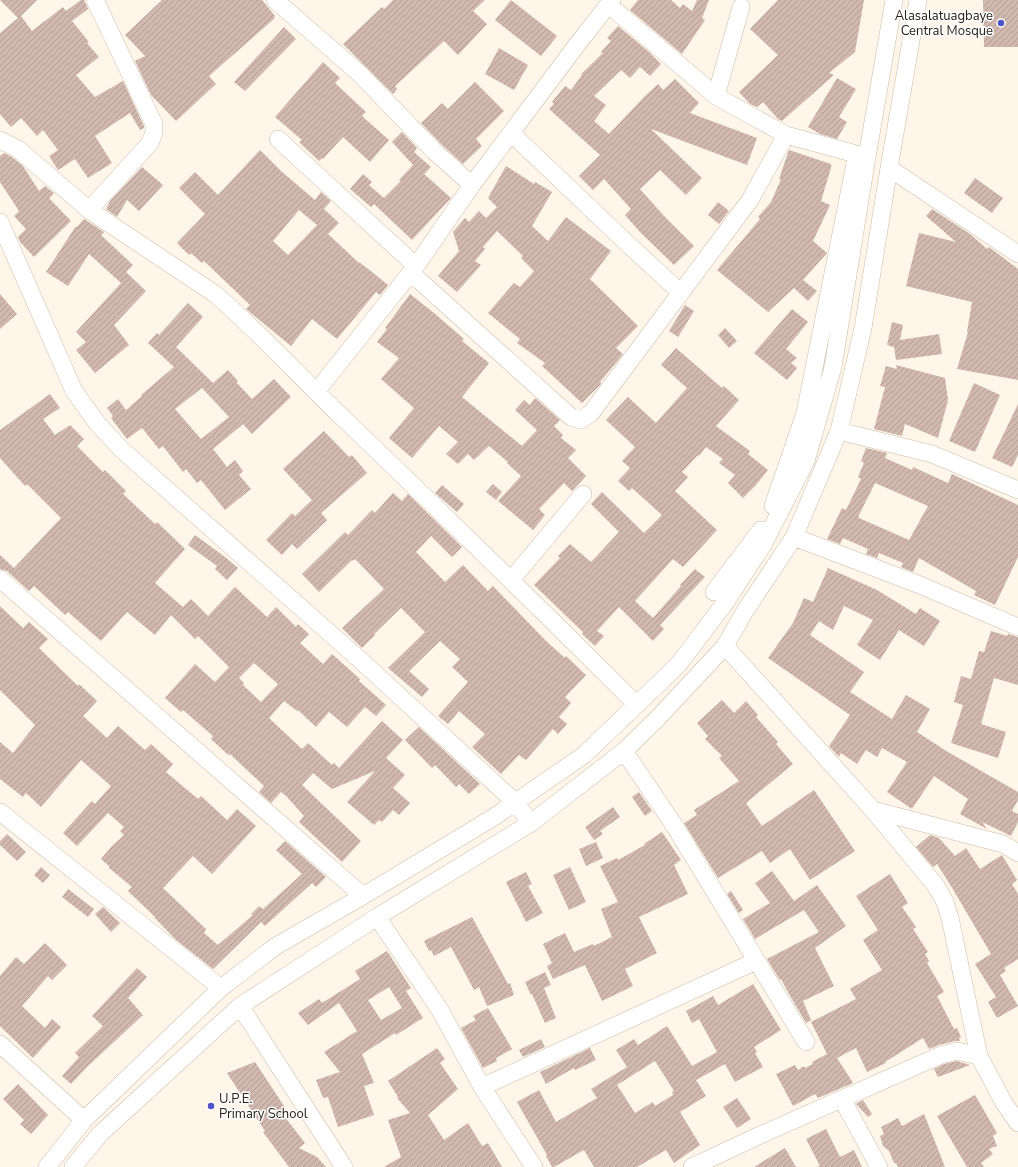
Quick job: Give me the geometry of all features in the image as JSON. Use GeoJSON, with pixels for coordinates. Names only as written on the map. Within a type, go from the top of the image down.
{"type":"FeatureCollection","features":[{"type":"Feature","properties":{"kind":"street"},"geometry":{"type":"LineString","coordinates":[[89,210],[150,143],[154,134],[154,124],[95,0]]}},
{"type":"Feature","properties":{"kind":"street"},"geometry":{"type":"LineString","coordinates":[[275,0],[360,74],[432,150],[472,185]]}},
{"type":"Feature","properties":{"kind":"street"},"geometry":{"type":"LineString","coordinates":[[714,592],[763,526],[774,503],[804,413],[862,156],[894,0]]}},
{"type":"Feature","properties":{"kind":"street"},"geometry":{"type":"LineString","coordinates":[[73,1167],[100,1134],[240,1006],[377,916],[531,823],[624,751],[656,720],[725,646],[745,611],[794,537],[840,431],[863,328],[918,0]]}},
{"type":"Feature","properties":{"kind":"street"},"geometry":{"type":"LineString","coordinates":[[316,392],[414,269],[472,185],[576,46],[611,2],[716,96],[786,135],[862,156]]}},
{"type":"Feature","properties":{"kind":"street"},"geometry":{"type":"LineString","coordinates":[[716,96],[741,7]]}},
{"type":"Feature","properties":{"kind":"street"},"geometry":{"type":"LineString","coordinates":[[511,134],[681,293]]}},
{"type":"Feature","properties":{"kind":"street"},"geometry":{"type":"LineString","coordinates":[[278,139],[571,417],[581,420],[591,413],[750,200],[786,135]]}},
{"type":"Feature","properties":{"kind":"street"},"geometry":{"type":"LineString","coordinates":[[0,140],[18,149],[89,210],[215,294],[232,308],[316,392],[637,704]]}},
{"type":"Feature","properties":{"kind":"street"},"geometry":{"type":"LineString","coordinates":[[47,1167],[84,1120],[221,988],[276,946],[363,896],[487,821],[584,755],[678,665],[725,603],[764,543],[806,461],[833,368],[862,156]]}},
{"type":"Feature","properties":{"kind":"street"},"geometry":{"type":"LineString","coordinates":[[889,168],[1018,254]]}},
{"type":"Feature","properties":{"kind":"street"},"geometry":{"type":"LineString","coordinates":[[0,222],[74,391],[96,423],[122,450],[358,658],[515,802],[531,823]]}},
{"type":"Feature","properties":{"kind":"street"},"geometry":{"type":"LineString","coordinates":[[840,431],[932,454],[1018,490]]}},
{"type":"Feature","properties":{"kind":"street"},"geometry":{"type":"LineString","coordinates":[[511,580],[583,494]]}},
{"type":"Feature","properties":{"kind":"street"},"geometry":{"type":"LineString","coordinates":[[794,537],[920,585],[1018,627]]}},
{"type":"Feature","properties":{"kind":"street"},"geometry":{"type":"LineString","coordinates":[[0,579],[363,896]]}},
{"type":"Feature","properties":{"kind":"street"},"geometry":{"type":"LineString","coordinates":[[725,646],[873,810],[936,886],[945,902],[950,918],[979,1056],[1004,1103],[1018,1123]]}},
{"type":"Feature","properties":{"kind":"street"},"geometry":{"type":"LineString","coordinates":[[624,751],[674,826],[806,1042]]}},
{"type":"Feature","properties":{"kind":"street"},"geometry":{"type":"LineString","coordinates":[[873,810],[1003,844],[1018,853]]}},
{"type":"Feature","properties":{"kind":"street"},"geometry":{"type":"LineString","coordinates":[[0,812],[221,988]]}},
{"type":"Feature","properties":{"kind":"street"},"geometry":{"type":"LineString","coordinates":[[377,916],[440,1010],[482,1087],[534,1167]]}},
{"type":"Feature","properties":{"kind":"street"},"geometry":{"type":"LineString","coordinates":[[482,1087],[756,962]]}},
{"type":"Feature","properties":{"kind":"street"},"geometry":{"type":"LineString","coordinates":[[240,1006],[344,1167]]}},
{"type":"Feature","properties":{"kind":"street"},"geometry":{"type":"LineString","coordinates":[[0,1044],[84,1120]]}},
{"type":"Feature","properties":{"kind":"street"},"geometry":{"type":"LineString","coordinates":[[692,1167],[941,1055],[957,1051],[979,1056]]}},
{"type":"Feature","properties":{"kind":"street"},"geometry":{"type":"LineString","coordinates":[[842,1099],[880,1167]]}},
{"type":"Feature","properties":{"kind":"building"},"geometry":{"type":"Polygon","coordinates":[[[0,0],[37,0],[21,16],[32,31],[63,7],[66,11],[81,0],[84,0],[85,2],[88,9],[72,21],[89,42],[87,43],[99,57],[76,75],[95,97],[123,81],[144,126],[144,128],[140,130],[130,113],[95,136],[112,163],[88,178],[75,159],[58,170],[49,156],[58,150],[43,130],[37,136],[21,118],[11,127],[0,114],[0,33],[18,18],[0,0]]]}},
{"type":"Feature","properties":{"kind":"building"},"geometry":{"type":"Polygon","coordinates":[[[162,0],[262,0],[275,16],[275,18],[209,76],[216,84],[176,121],[151,95],[135,61],[145,56],[125,35],[162,0]]]}},
{"type":"Feature","properties":{"kind":"building"},"geometry":{"type":"Polygon","coordinates":[[[393,0],[485,0],[473,11],[487,24],[458,55],[444,41],[395,86],[397,89],[393,94],[343,44],[382,7],[384,9],[393,0]]]}},
{"type":"Feature","properties":{"kind":"building"},"geometry":{"type":"Polygon","coordinates":[[[511,0],[557,36],[541,56],[495,20],[511,0]]]}},
{"type":"Feature","properties":{"kind":"building"},"geometry":{"type":"Polygon","coordinates":[[[638,0],[671,0],[680,8],[683,4],[692,11],[697,0],[709,0],[702,18],[705,20],[682,54],[630,10],[638,0]]]}},
{"type":"Feature","properties":{"kind":"building"},"geometry":{"type":"Polygon","coordinates":[[[778,0],[864,0],[855,52],[829,73],[834,75],[782,121],[778,119],[763,102],[757,107],[750,104],[739,92],[778,55],[750,29],[778,0]]]}},
{"type":"Feature","properties":{"kind":"building","name":"Alasalatuagbaye Central Mosque"},"geometry":{"type":"Polygon","coordinates":[[[983,0],[1018,0],[1018,47],[984,47],[983,0]]]}},
{"type":"Feature","properties":{"kind":"building"},"geometry":{"type":"Polygon","coordinates":[[[618,26],[661,64],[650,76],[640,67],[630,78],[621,70],[594,96],[606,105],[594,121],[609,134],[658,84],[663,90],[675,79],[699,103],[690,113],[757,138],[747,165],[651,129],[702,178],[686,195],[660,170],[640,189],[694,246],[674,265],[625,215],[631,209],[604,179],[593,190],[579,176],[600,155],[549,109],[554,104],[552,102],[565,86],[571,90],[582,75],[581,74],[603,53],[601,52],[611,41],[607,38],[618,26]]]}},
{"type":"Feature","properties":{"kind":"building"},"geometry":{"type":"Polygon","coordinates":[[[284,27],[296,39],[245,91],[234,82],[284,27]]]}},
{"type":"Feature","properties":{"kind":"building"},"geometry":{"type":"Polygon","coordinates":[[[499,48],[528,65],[514,90],[485,74],[499,48]]]}},
{"type":"Feature","properties":{"kind":"building"},"geometry":{"type":"Polygon","coordinates":[[[323,62],[340,78],[335,83],[366,112],[362,116],[389,140],[370,162],[343,137],[323,159],[322,158],[319,161],[299,142],[302,140],[275,117],[323,62]]]}},
{"type":"Feature","properties":{"kind":"building"},"geometry":{"type":"Polygon","coordinates":[[[837,78],[856,89],[839,117],[847,122],[837,139],[820,134],[808,127],[837,78]]]}},
{"type":"Feature","properties":{"kind":"building"},"geometry":{"type":"Polygon","coordinates":[[[475,82],[504,111],[476,139],[482,146],[463,164],[421,123],[442,103],[448,109],[475,82]]]}},
{"type":"Feature","properties":{"kind":"building"},"geometry":{"type":"Polygon","coordinates":[[[402,132],[417,148],[414,152],[431,167],[424,174],[451,198],[412,240],[374,204],[371,207],[350,189],[363,174],[372,182],[369,185],[384,198],[401,181],[399,180],[413,165],[392,142],[402,132]]]}},
{"type":"Feature","properties":{"kind":"building"},"geometry":{"type":"Polygon","coordinates":[[[260,150],[281,171],[315,200],[321,192],[331,201],[324,209],[339,223],[328,234],[359,263],[388,285],[380,295],[376,292],[337,339],[312,319],[291,346],[246,309],[250,305],[204,261],[202,263],[191,253],[189,255],[177,243],[205,214],[179,188],[195,172],[218,195],[260,150]],[[299,210],[273,241],[288,255],[317,225],[299,210]]]}},
{"type":"Feature","properties":{"kind":"building"},"geometry":{"type":"Polygon","coordinates":[[[789,150],[831,164],[821,201],[830,205],[813,241],[827,253],[803,280],[817,291],[808,301],[794,288],[768,312],[717,270],[760,219],[758,217],[771,202],[781,179],[779,179],[789,150]]]}},
{"type":"Feature","properties":{"kind":"building"},"geometry":{"type":"Polygon","coordinates":[[[4,153],[12,157],[23,166],[39,191],[45,186],[54,193],[49,198],[71,221],[34,257],[20,242],[18,237],[26,229],[14,216],[19,211],[0,182],[0,156],[4,153]]]}},
{"type":"Feature","properties":{"kind":"building"},"geometry":{"type":"Polygon","coordinates":[[[506,166],[534,184],[535,182],[552,192],[532,226],[548,241],[566,217],[611,251],[590,279],[638,326],[616,348],[623,354],[600,382],[600,385],[582,403],[542,366],[545,363],[517,343],[520,339],[488,313],[514,283],[520,287],[534,271],[521,258],[523,256],[497,231],[483,247],[485,249],[475,261],[481,265],[457,292],[438,276],[459,251],[453,232],[465,218],[469,222],[479,211],[486,218],[497,207],[488,198],[506,166]]]}},
{"type":"Feature","properties":{"kind":"building"},"geometry":{"type":"Polygon","coordinates":[[[142,167],[163,185],[139,211],[127,200],[117,217],[106,209],[110,201],[142,167]]]}},
{"type":"Feature","properties":{"kind":"building"},"geometry":{"type":"Polygon","coordinates":[[[975,178],[1003,198],[992,213],[964,193],[975,178]]]}},
{"type":"Feature","properties":{"kind":"building"},"geometry":{"type":"Polygon","coordinates":[[[718,202],[729,211],[719,224],[708,215],[718,202]]]}},
{"type":"Feature","properties":{"kind":"building"},"geometry":{"type":"Polygon","coordinates":[[[932,209],[970,234],[987,249],[989,247],[1018,269],[1018,380],[957,369],[968,332],[972,302],[906,286],[919,233],[956,242],[926,216],[932,209]]]}},
{"type":"Feature","properties":{"kind":"building"},"geometry":{"type":"Polygon","coordinates":[[[84,219],[104,232],[101,235],[133,265],[126,272],[146,291],[114,325],[129,345],[95,373],[76,350],[86,342],[76,332],[121,283],[89,254],[68,286],[46,272],[76,226],[77,227],[84,219]]]}},
{"type":"Feature","properties":{"kind":"building"},"geometry":{"type":"Polygon","coordinates":[[[0,294],[17,314],[0,329],[0,294]]]}},
{"type":"Feature","properties":{"kind":"building"},"geometry":{"type":"Polygon","coordinates":[[[410,294],[464,339],[462,341],[489,363],[462,397],[522,446],[537,430],[515,410],[524,400],[530,405],[535,398],[560,420],[554,426],[563,435],[561,438],[576,450],[568,458],[586,476],[572,491],[564,483],[539,509],[545,515],[533,530],[498,501],[521,476],[507,463],[508,462],[489,446],[474,460],[468,454],[458,464],[446,454],[458,442],[439,426],[412,458],[389,438],[414,408],[381,379],[399,358],[377,342],[387,329],[385,328],[410,294]]]}},
{"type":"Feature","properties":{"kind":"building"},"geometry":{"type":"Polygon","coordinates":[[[188,303],[203,317],[176,347],[213,383],[228,370],[238,381],[236,382],[252,399],[274,379],[291,397],[252,434],[243,424],[213,449],[227,467],[235,460],[243,471],[239,475],[251,489],[225,510],[201,480],[197,483],[186,469],[183,472],[163,446],[159,449],[142,428],[127,439],[111,418],[113,416],[107,408],[118,399],[126,410],[174,367],[148,343],[157,333],[159,335],[188,303]],[[202,388],[175,409],[201,439],[229,417],[202,388]]]}},
{"type":"Feature","properties":{"kind":"building"},"geometry":{"type":"Polygon","coordinates":[[[685,305],[694,311],[678,337],[669,331],[685,305]]]}},
{"type":"Feature","properties":{"kind":"building"},"geometry":{"type":"Polygon","coordinates":[[[792,309],[808,322],[786,349],[797,358],[791,363],[797,368],[787,380],[754,353],[792,309]]]}},
{"type":"Feature","properties":{"kind":"building"},"geometry":{"type":"Polygon","coordinates":[[[892,322],[903,325],[900,340],[939,334],[942,354],[896,360],[894,347],[887,345],[892,322]]]}},
{"type":"Feature","properties":{"kind":"building"},"geometry":{"type":"Polygon","coordinates":[[[725,328],[737,341],[729,348],[718,335],[725,328]]]}},
{"type":"Feature","properties":{"kind":"building"},"geometry":{"type":"Polygon","coordinates":[[[676,348],[722,388],[724,386],[739,400],[716,426],[750,451],[748,454],[768,470],[743,498],[728,483],[735,475],[719,463],[723,459],[706,447],[699,456],[698,455],[682,472],[688,477],[675,491],[717,530],[683,567],[673,559],[635,601],[653,618],[695,569],[705,577],[660,625],[664,629],[653,641],[619,607],[597,631],[604,636],[595,646],[582,634],[583,632],[534,585],[560,558],[558,556],[570,544],[591,562],[619,532],[591,504],[602,492],[644,533],[662,515],[632,488],[629,491],[618,481],[630,468],[622,461],[635,447],[606,420],[628,397],[656,423],[687,388],[661,365],[676,348]]]}},
{"type":"Feature","properties":{"kind":"building"},"geometry":{"type":"Polygon","coordinates":[[[896,365],[945,378],[948,400],[938,438],[905,424],[902,436],[874,429],[885,387],[880,386],[886,366],[897,369],[896,365]]]}},
{"type":"Feature","properties":{"kind":"building"},"geometry":{"type":"Polygon","coordinates":[[[974,383],[1000,395],[975,452],[949,441],[974,383]]]}},
{"type":"Feature","properties":{"kind":"building"},"geometry":{"type":"Polygon","coordinates":[[[50,394],[60,408],[43,419],[55,435],[70,425],[84,439],[77,446],[103,472],[105,470],[126,491],[123,494],[155,524],[157,522],[185,549],[155,583],[183,607],[191,599],[208,616],[235,587],[267,617],[276,607],[296,627],[298,624],[309,634],[300,643],[323,664],[332,654],[360,679],[359,681],[386,705],[376,716],[365,707],[347,727],[329,712],[316,727],[298,710],[297,711],[284,701],[269,718],[302,749],[308,743],[332,765],[334,763],[339,768],[382,721],[403,740],[386,758],[405,775],[393,788],[410,803],[399,815],[393,810],[382,822],[379,820],[374,825],[347,802],[375,771],[332,789],[313,773],[302,785],[361,841],[342,862],[299,822],[304,816],[287,797],[281,792],[271,803],[259,792],[264,786],[230,754],[228,755],[211,739],[213,736],[183,710],[181,712],[165,698],[195,664],[215,682],[229,667],[198,636],[195,639],[171,615],[155,635],[127,612],[101,641],[68,612],[65,615],[34,586],[29,591],[7,571],[0,569],[0,555],[14,568],[61,518],[27,484],[25,486],[0,458],[0,430],[50,394]],[[254,663],[239,678],[244,683],[243,685],[261,702],[278,684],[254,663]]]}},
{"type":"Feature","properties":{"kind":"building"},"geometry":{"type":"Polygon","coordinates":[[[1018,404],[1018,455],[1012,467],[992,458],[1018,404]]]}},
{"type":"Feature","properties":{"kind":"building"},"geometry":{"type":"Polygon","coordinates":[[[324,431],[349,457],[352,455],[367,473],[321,513],[327,520],[297,549],[292,544],[282,555],[266,540],[292,513],[295,516],[312,500],[283,469],[324,431]]]}},
{"type":"Feature","properties":{"kind":"building"},"geometry":{"type":"Polygon","coordinates":[[[866,448],[887,453],[885,458],[912,470],[913,467],[948,483],[952,474],[1018,505],[1018,557],[995,605],[974,595],[976,591],[919,558],[913,572],[901,567],[903,563],[879,553],[877,558],[866,554],[868,549],[843,538],[840,544],[827,539],[842,508],[846,510],[861,479],[858,477],[864,463],[861,461],[866,448]],[[875,483],[858,517],[909,540],[928,506],[875,483]]]}},
{"type":"Feature","properties":{"kind":"building"},"geometry":{"type":"Polygon","coordinates":[[[493,484],[502,492],[496,500],[486,492],[493,484]]]}},
{"type":"Feature","properties":{"kind":"building"},"geometry":{"type":"Polygon","coordinates":[[[442,485],[464,504],[457,512],[435,493],[442,485]]]}},
{"type":"Feature","properties":{"kind":"building"},"geometry":{"type":"Polygon","coordinates":[[[393,493],[402,501],[408,494],[462,547],[452,557],[431,536],[416,552],[445,582],[463,565],[488,591],[493,586],[546,641],[565,658],[566,656],[586,675],[565,697],[571,703],[559,717],[567,724],[558,734],[553,729],[526,760],[519,755],[501,774],[472,747],[485,734],[459,711],[448,724],[438,716],[468,682],[452,667],[460,659],[440,641],[409,671],[429,689],[422,697],[388,668],[425,632],[401,608],[362,648],[342,628],[384,589],[355,559],[353,561],[352,560],[319,592],[302,574],[345,532],[348,535],[372,510],[375,513],[393,493]]]}},
{"type":"Feature","properties":{"kind":"building"},"geometry":{"type":"Polygon","coordinates":[[[195,535],[238,568],[227,580],[215,569],[217,566],[188,545],[195,535]]]}},
{"type":"Feature","properties":{"kind":"building"},"geometry":{"type":"Polygon","coordinates":[[[828,568],[877,590],[916,614],[920,608],[940,621],[924,646],[899,630],[880,660],[857,645],[873,620],[844,606],[833,630],[819,621],[810,635],[864,672],[850,692],[892,719],[906,695],[930,709],[917,732],[948,752],[1018,792],[1018,800],[1012,811],[1018,814],[1018,822],[1011,836],[982,822],[987,829],[960,814],[968,799],[934,776],[912,809],[887,792],[907,762],[882,748],[877,757],[866,750],[857,764],[841,753],[839,757],[829,746],[850,715],[768,658],[793,623],[804,598],[813,602],[828,568]]]}},
{"type":"Feature","properties":{"kind":"building"},"geometry":{"type":"Polygon","coordinates":[[[0,606],[23,628],[29,622],[48,639],[39,648],[78,686],[79,684],[97,701],[83,716],[107,738],[118,726],[145,750],[151,744],[173,764],[166,772],[198,799],[201,796],[227,820],[237,809],[256,826],[212,874],[193,856],[163,888],[206,929],[204,933],[218,945],[253,915],[251,914],[259,906],[263,909],[302,874],[276,850],[285,841],[326,877],[316,887],[312,883],[265,926],[261,922],[213,969],[175,939],[128,891],[132,887],[109,868],[109,866],[101,859],[124,835],[120,831],[124,827],[108,813],[77,846],[63,833],[92,801],[95,804],[111,786],[81,760],[41,807],[26,793],[23,797],[0,779],[0,742],[13,753],[35,725],[0,690],[0,606]]]}},
{"type":"Feature","properties":{"kind":"building"},"geometry":{"type":"Polygon","coordinates":[[[991,631],[1007,636],[1008,634],[1018,637],[1018,685],[994,678],[981,724],[1006,732],[998,758],[951,743],[963,705],[954,702],[961,676],[971,679],[979,651],[984,652],[991,631]]]}},
{"type":"Feature","properties":{"kind":"building"},"geometry":{"type":"Polygon","coordinates":[[[722,700],[734,713],[746,701],[758,715],[756,717],[778,742],[776,744],[793,764],[746,803],[762,826],[814,790],[855,851],[810,880],[790,849],[770,863],[762,851],[718,878],[684,823],[697,815],[694,810],[739,781],[719,758],[722,756],[705,739],[708,736],[697,723],[722,700]]]}},
{"type":"Feature","properties":{"kind":"building"},"geometry":{"type":"Polygon","coordinates":[[[419,727],[480,784],[469,794],[459,784],[456,787],[435,765],[432,768],[405,740],[419,727]]]}},
{"type":"Feature","properties":{"kind":"building"},"geometry":{"type":"Polygon","coordinates":[[[639,792],[652,811],[645,816],[632,797],[639,792]]]}},
{"type":"Feature","properties":{"kind":"building"},"geometry":{"type":"Polygon","coordinates":[[[613,807],[620,817],[600,831],[603,834],[594,840],[585,827],[613,807]]]}},
{"type":"Feature","properties":{"kind":"building"},"geometry":{"type":"Polygon","coordinates":[[[662,832],[681,860],[674,865],[688,894],[639,917],[657,953],[625,969],[633,986],[602,1001],[585,965],[553,979],[547,966],[552,963],[543,944],[565,933],[574,952],[593,944],[594,946],[612,937],[601,909],[618,902],[600,866],[617,858],[618,860],[645,845],[644,844],[662,832]]]}},
{"type":"Feature","properties":{"kind":"building"},"geometry":{"type":"Polygon","coordinates":[[[7,834],[26,852],[17,861],[0,845],[0,841],[7,834]]]}},
{"type":"Feature","properties":{"kind":"building"},"geometry":{"type":"Polygon","coordinates":[[[930,835],[939,838],[955,856],[966,848],[980,869],[1002,855],[1017,880],[1012,884],[1018,894],[1018,959],[1004,968],[1006,971],[1000,975],[1018,1006],[997,1018],[988,1002],[996,997],[975,964],[991,954],[937,864],[933,867],[916,847],[930,835]]]}},
{"type":"Feature","properties":{"kind":"building"},"geometry":{"type":"Polygon","coordinates":[[[596,842],[603,858],[586,866],[579,849],[596,842]]]}},
{"type":"Feature","properties":{"kind":"building"},"geometry":{"type":"Polygon","coordinates":[[[41,867],[50,875],[43,883],[34,875],[41,867]]]}},
{"type":"Feature","properties":{"kind":"building"},"geometry":{"type":"Polygon","coordinates":[[[570,867],[586,902],[569,910],[553,875],[570,867]]]}},
{"type":"Feature","properties":{"kind":"building"},"geometry":{"type":"Polygon","coordinates":[[[772,871],[794,901],[817,885],[846,926],[815,948],[834,986],[803,1001],[811,1020],[806,1023],[781,979],[780,980],[767,959],[819,932],[804,910],[755,939],[743,919],[770,903],[755,883],[772,871]]]}},
{"type":"Feature","properties":{"kind":"building"},"geometry":{"type":"Polygon","coordinates":[[[526,872],[532,884],[528,886],[543,913],[526,922],[506,882],[526,872]]]}},
{"type":"Feature","properties":{"kind":"building"},"geometry":{"type":"Polygon","coordinates":[[[890,874],[908,903],[902,907],[916,927],[913,929],[928,952],[925,954],[929,961],[927,963],[944,992],[937,996],[954,1029],[957,1028],[961,1037],[959,1038],[960,1041],[939,1045],[929,1049],[923,1038],[885,1062],[886,1063],[867,1072],[856,1048],[837,1058],[853,1083],[818,1098],[815,1094],[793,1106],[776,1074],[795,1065],[798,1070],[804,1066],[805,1068],[813,1064],[812,1062],[827,1054],[811,1022],[856,999],[850,989],[882,970],[863,940],[878,930],[856,896],[890,874]]]}},
{"type":"Feature","properties":{"kind":"building"},"geometry":{"type":"Polygon","coordinates":[[[68,889],[94,909],[88,917],[62,897],[68,889]]]}},
{"type":"Feature","properties":{"kind":"building"},"geometry":{"type":"Polygon","coordinates":[[[731,891],[743,910],[739,913],[727,894],[731,891]]]}},
{"type":"Feature","properties":{"kind":"building"},"geometry":{"type":"Polygon","coordinates":[[[103,907],[120,923],[111,932],[95,914],[103,907]]]}},
{"type":"Feature","properties":{"kind":"building"},"geometry":{"type":"Polygon","coordinates":[[[472,917],[508,984],[510,983],[514,995],[487,1006],[479,987],[474,990],[451,947],[434,956],[431,950],[429,951],[424,941],[472,917]]]}},
{"type":"Feature","properties":{"kind":"building"},"geometry":{"type":"Polygon","coordinates":[[[45,943],[67,965],[52,980],[48,976],[22,1006],[45,1028],[52,1019],[61,1027],[33,1058],[0,1026],[0,976],[16,957],[24,964],[45,943]]]}},
{"type":"Feature","properties":{"kind":"building"},"geometry":{"type":"Polygon","coordinates":[[[387,951],[411,988],[406,991],[423,1018],[396,1035],[395,1033],[362,1054],[374,1083],[364,1086],[374,1115],[338,1127],[328,1097],[323,1098],[316,1080],[340,1072],[324,1052],[357,1031],[339,1003],[308,1025],[298,1013],[319,999],[322,1003],[360,979],[355,971],[387,951]],[[389,987],[368,1000],[381,1020],[402,1008],[389,987]]]}},
{"type":"Feature","properties":{"kind":"building"},"geometry":{"type":"Polygon","coordinates":[[[137,968],[147,977],[128,998],[143,1015],[87,1067],[71,1084],[62,1076],[79,1057],[75,1053],[103,1026],[92,1016],[137,968]]]}},
{"type":"Feature","properties":{"kind":"building"},"geometry":{"type":"Polygon","coordinates":[[[545,972],[551,985],[544,988],[556,1018],[545,1023],[525,982],[545,972]]]}},
{"type":"Feature","properties":{"kind":"building"},"geometry":{"type":"Polygon","coordinates":[[[753,984],[781,1030],[754,1047],[757,1052],[755,1053],[763,1067],[735,1082],[725,1064],[696,1080],[706,1096],[680,1112],[700,1145],[674,1163],[666,1150],[637,1167],[594,1167],[584,1150],[552,1167],[546,1156],[547,1155],[517,1102],[539,1090],[556,1122],[597,1098],[591,1089],[627,1067],[616,1050],[634,1039],[638,1045],[667,1026],[692,1066],[717,1052],[699,1019],[692,1023],[686,1011],[713,996],[718,1005],[753,984]],[[655,1061],[617,1085],[635,1113],[653,1102],[655,1106],[673,1095],[672,1092],[674,1091],[655,1061]]]}},
{"type":"Feature","properties":{"kind":"building"},"geometry":{"type":"Polygon","coordinates":[[[488,1008],[512,1049],[496,1058],[497,1061],[483,1068],[461,1028],[476,1020],[473,1016],[488,1008]]]}},
{"type":"Feature","properties":{"kind":"building"},"geometry":{"type":"Polygon","coordinates":[[[541,1039],[545,1047],[523,1057],[519,1050],[541,1039]]]}},
{"type":"Feature","properties":{"kind":"building"},"geometry":{"type":"Polygon","coordinates":[[[437,1048],[445,1059],[440,1063],[458,1089],[428,1115],[444,1140],[468,1123],[482,1146],[488,1143],[502,1167],[384,1167],[401,1157],[388,1120],[410,1113],[397,1098],[398,1097],[388,1081],[437,1048]]]}},
{"type":"Feature","properties":{"kind":"building"},"geometry":{"type":"Polygon","coordinates":[[[590,1048],[596,1060],[575,1070],[574,1068],[546,1084],[540,1072],[590,1048]]]}},
{"type":"Feature","properties":{"kind":"building"},"geometry":{"type":"Polygon","coordinates":[[[957,1061],[970,1065],[938,1077],[934,1069],[944,1064],[957,1061]]]}},
{"type":"Feature","properties":{"kind":"building"},"geometry":{"type":"Polygon","coordinates":[[[255,1062],[286,1109],[281,1112],[305,1143],[299,1148],[317,1157],[326,1167],[289,1167],[263,1132],[265,1131],[227,1073],[255,1062]]]}},
{"type":"Feature","properties":{"kind":"building"},"geometry":{"type":"Polygon","coordinates":[[[18,1084],[48,1115],[31,1134],[20,1124],[24,1120],[3,1099],[18,1084]]]}},
{"type":"Feature","properties":{"kind":"building"},"geometry":{"type":"Polygon","coordinates":[[[975,1095],[997,1133],[993,1136],[997,1146],[989,1149],[993,1154],[981,1163],[984,1167],[967,1167],[937,1116],[975,1095]]]}},
{"type":"Feature","properties":{"kind":"building"},"geometry":{"type":"Polygon","coordinates":[[[737,1098],[751,1119],[737,1128],[723,1107],[737,1098]]]}},
{"type":"Feature","properties":{"kind":"building"},"geometry":{"type":"Polygon","coordinates":[[[863,1100],[872,1114],[868,1117],[856,1104],[863,1100]]]}},
{"type":"Feature","properties":{"kind":"building"},"geometry":{"type":"Polygon","coordinates":[[[924,1114],[945,1167],[898,1167],[896,1163],[894,1163],[889,1151],[883,1146],[880,1136],[884,1134],[881,1127],[898,1118],[902,1126],[924,1114]]]}},
{"type":"Feature","properties":{"kind":"building"},"geometry":{"type":"Polygon","coordinates":[[[826,1129],[840,1157],[854,1150],[862,1167],[817,1167],[820,1166],[806,1139],[826,1129]]]}},
{"type":"Feature","properties":{"kind":"building"},"geometry":{"type":"Polygon","coordinates":[[[785,1148],[796,1167],[754,1167],[785,1148]]]}},
{"type":"Feature","properties":{"kind":"place","name":"Alasalatuagbaye Central Mosque"},"geometry":{"type":"Point","coordinates":[1001,23]}},
{"type":"Feature","properties":{"kind":"place","name":"U.P.E. Primary School"},"geometry":{"type":"Point","coordinates":[211,1106]}}]}
